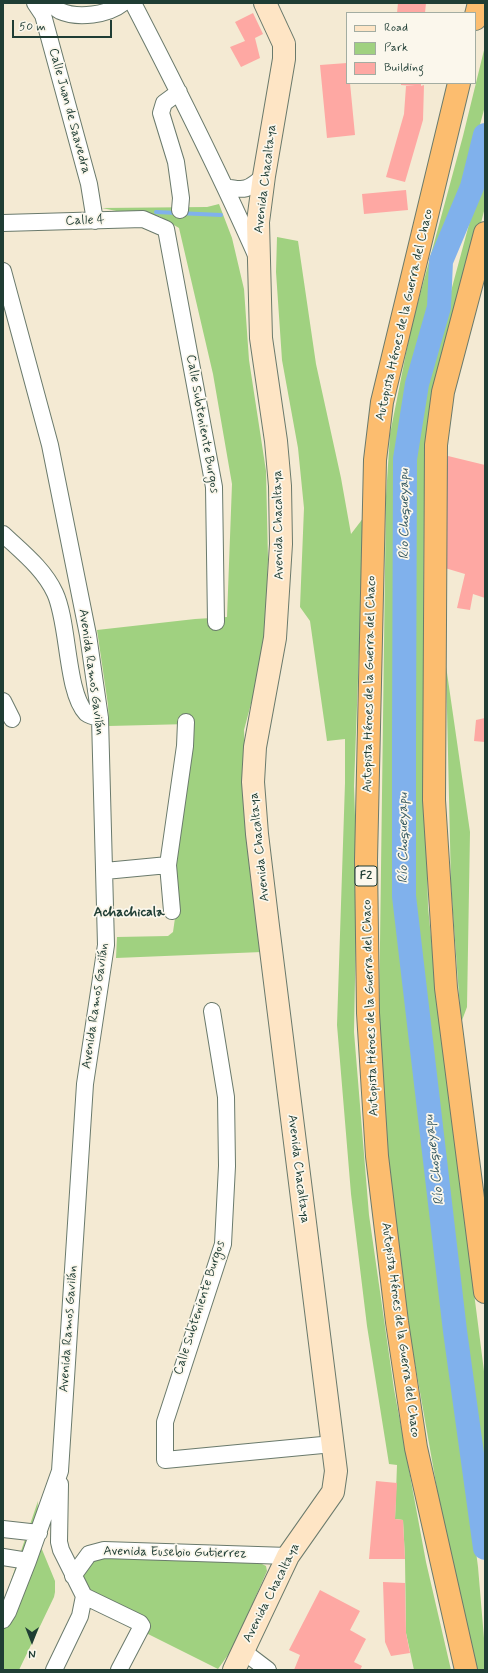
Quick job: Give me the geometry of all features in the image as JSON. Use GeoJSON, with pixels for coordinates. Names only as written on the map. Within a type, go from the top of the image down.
{"type":"FeatureCollection","features":[{"type":"Feature","properties":{"kind":"highway"},"geometry":{"type":"LineString","coordinates":[[476,15],[479,3]]}},
{"type":"Feature","properties":{"kind":"highway","name":"Autopista Héroes de la Guerra del Chaco"},"geometry":{"type":"LineString","coordinates":[[459,84],[382,402],[376,460],[366,860],[368,1013],[377,1156],[397,1322],[416,1448],[466,1670]]}},
{"type":"Feature","properties":{"kind":"highway"},"geometry":{"type":"LineString","coordinates":[[485,233],[443,392],[436,445],[434,800],[446,988],[485,1292]]}},
{"type":"Feature","properties":{"kind":"street","name":"Calle Juan de Saavedra"},"geometry":{"type":"LineString","coordinates":[[35,3],[43,16],[89,184],[95,221]]}},
{"type":"Feature","properties":{"kind":"street"},"geometry":{"type":"LineString","coordinates":[[50,3],[59,11],[86,16],[116,9],[124,3]]}},
{"type":"Feature","properties":{"kind":"street"},"geometry":{"type":"LineString","coordinates":[[133,3],[179,92],[259,262]]}},
{"type":"Feature","properties":{"kind":"street","name":"Avenida Chacaltaya"},"geometry":{"type":"LineString","coordinates":[[234,1670],[288,1556],[332,1492],[336,1471],[268,926],[257,834],[253,782],[255,747],[275,638],[279,596],[281,544],[280,486],[276,440],[261,338],[258,222],[264,176],[284,59],[284,44],[265,3]]}},
{"type":"Feature","properties":{"kind":"street"},"geometry":{"type":"LineString","coordinates":[[179,92],[164,104],[161,113],[176,162],[181,198],[180,210]]}},
{"type":"Feature","properties":{"kind":"street"},"geometry":{"type":"LineString","coordinates":[[225,187],[242,190],[254,186],[264,176]]}},
{"type":"Feature","properties":{"kind":"street","name":"Calle 4"},"geometry":{"type":"LineString","coordinates":[[3,223],[143,219],[166,228]]}},
{"type":"Feature","properties":{"kind":"street","name":"Calle Subteniente Burgos"},"geometry":{"type":"LineString","coordinates":[[166,228],[214,487],[216,622]]}},
{"type":"Feature","properties":{"kind":"street","name":"Avenida Ramos Gavilán"},"geometry":{"type":"LineString","coordinates":[[3,271],[50,445],[88,635],[100,718],[106,945],[85,1084],[60,1471],[39,1533],[8,1612],[3,1620]]}},
{"type":"Feature","properties":{"kind":"street"},"geometry":{"type":"LineString","coordinates":[[3,534],[42,572],[52,585],[64,619],[76,694],[86,712],[93,717],[100,718]]}},
{"type":"Feature","properties":{"kind":"street"},"geometry":{"type":"LineString","coordinates":[[3,701],[12,719]]}},
{"type":"Feature","properties":{"kind":"street"},"geometry":{"type":"LineString","coordinates":[[172,911],[168,865],[185,746],[186,722]]}},
{"type":"Feature","properties":{"kind":"street"},"geometry":{"type":"LineString","coordinates":[[105,871],[168,865]]}},
{"type":"Feature","properties":{"kind":"street","name":"Calle Subteniente Burgos"},"geometry":{"type":"LineString","coordinates":[[212,1011],[226,1097],[226,1166],[223,1244],[165,1422],[165,1460],[333,1444]]}},
{"type":"Feature","properties":{"kind":"street"},"geometry":{"type":"LineString","coordinates":[[60,1471],[59,1542],[64,1558],[73,1576],[84,1596],[140,1623],[142,1626],[119,1670]]}},
{"type":"Feature","properties":{"kind":"street"},"geometry":{"type":"LineString","coordinates":[[3,1529],[39,1533]]}},
{"type":"Feature","properties":{"kind":"street","name":"Avenida Eusebio Gutierrez"},"geometry":{"type":"LineString","coordinates":[[73,1576],[89,1554],[104,1550],[288,1556]]}},
{"type":"Feature","properties":{"kind":"street"},"geometry":{"type":"LineString","coordinates":[[3,1557],[28,1561]]}},
{"type":"Feature","properties":{"kind":"street"},"geometry":{"type":"LineString","coordinates":[[54,1670],[80,1616],[84,1596]]}},
{"type":"Feature","properties":{"kind":"street"},"geometry":{"type":"LineString","coordinates":[[243,1651],[268,1670]]}},
{"type":"Feature","properties":{"kind":"green space"},"geometry":{"type":"Polygon","coordinates":[[[485,46],[485,106],[409,390],[398,458],[394,637],[395,898],[417,1089],[478,1567],[485,1650],[485,1670],[475,1670],[443,1523],[407,1318],[387,1152],[379,1017],[386,496],[390,434],[411,328],[485,46]]]}},
{"type":"Feature","properties":{"kind":"green space"},"geometry":{"type":"Polygon","coordinates":[[[485,165],[485,207],[430,428],[424,490],[423,700],[428,907],[440,1027],[485,1379],[485,1495],[413,897],[413,576],[414,474],[426,384],[485,165]]]}},
{"type":"Feature","properties":{"kind":"green space"},"geometry":{"type":"Polygon","coordinates":[[[219,204],[232,238],[244,289],[249,360],[266,471],[268,559],[265,651],[244,730],[246,780],[262,952],[116,958],[117,937],[168,936],[173,932],[176,911],[172,866],[189,724],[109,726],[108,705],[97,630],[227,617],[232,484],[213,374],[179,228],[159,216],[126,213],[102,208],[207,207],[219,204]]]}},
{"type":"Feature","properties":{"kind":"green space"},"geometry":{"type":"Polygon","coordinates":[[[277,237],[298,241],[316,364],[341,478],[351,534],[364,517],[354,786],[357,875],[354,1032],[369,1215],[394,1389],[426,1562],[451,1670],[414,1670],[406,1633],[403,1520],[395,1519],[397,1465],[389,1464],[367,1326],[351,1194],[337,1025],[345,783],[345,739],[327,741],[310,621],[300,607],[304,508],[298,448],[282,360],[276,272],[277,237]]]}},
{"type":"Feature","properties":{"kind":"green space"},"geometry":{"type":"Polygon","coordinates":[[[446,666],[470,832],[467,1007],[461,1023],[451,885],[446,666]]]}},
{"type":"Feature","properties":{"kind":"green space"},"geometry":{"type":"Polygon","coordinates":[[[38,1501],[36,1535],[55,1581],[54,1597],[19,1670],[3,1670],[3,1604],[38,1501]]]}},
{"type":"Feature","properties":{"kind":"green space"},"geometry":{"type":"Polygon","coordinates":[[[97,1557],[258,1562],[266,1566],[267,1571],[233,1648],[218,1669],[144,1632],[93,1593],[84,1581],[83,1574],[85,1569],[97,1557]]]}},
{"type":"Feature","properties":{"kind":"building"},"geometry":{"type":"Polygon","coordinates":[[[398,3],[426,3],[425,12],[397,12],[398,3]]]}},
{"type":"Feature","properties":{"kind":"building"},"geometry":{"type":"Polygon","coordinates":[[[253,13],[263,34],[255,38],[260,58],[241,67],[230,47],[245,41],[235,22],[253,13]]]}},
{"type":"Feature","properties":{"kind":"building"},"geometry":{"type":"Polygon","coordinates":[[[346,63],[346,84],[350,84],[355,135],[327,138],[320,65],[346,63]]]}},
{"type":"Feature","properties":{"kind":"building"},"geometry":{"type":"Polygon","coordinates":[[[401,85],[424,85],[423,120],[405,182],[386,177],[404,114],[406,86],[415,86],[401,85]]]}},
{"type":"Feature","properties":{"kind":"building"},"geometry":{"type":"Polygon","coordinates":[[[406,190],[408,210],[364,214],[362,194],[406,190]]]}},
{"type":"Feature","properties":{"kind":"building"},"geometry":{"type":"Polygon","coordinates":[[[448,456],[485,465],[485,598],[473,594],[470,610],[457,608],[465,574],[445,568],[445,489],[448,456]]]}},
{"type":"Feature","properties":{"kind":"building"},"geometry":{"type":"Polygon","coordinates":[[[485,718],[485,742],[474,741],[476,720],[485,718]]]}},
{"type":"Feature","properties":{"kind":"building"},"geometry":{"type":"Polygon","coordinates":[[[376,1481],[397,1483],[395,1519],[403,1520],[405,1559],[369,1559],[376,1481]]]}},
{"type":"Feature","properties":{"kind":"building"},"geometry":{"type":"Polygon","coordinates":[[[383,1582],[405,1583],[406,1633],[410,1653],[391,1656],[385,1642],[383,1582]]]}},
{"type":"Feature","properties":{"kind":"building"},"geometry":{"type":"Polygon","coordinates":[[[320,1590],[360,1611],[350,1630],[366,1639],[354,1662],[362,1666],[360,1670],[294,1670],[300,1655],[289,1650],[320,1590]]]}},
{"type":"Feature","properties":{"kind":"waterway","name":"Río Choqueyapu"},"geometry":{"type":"LineString","coordinates":[[485,135],[472,187],[441,261],[439,307],[417,384],[405,459],[404,742],[404,896],[455,1331],[485,1548]]}},
{"type":"Feature","properties":{"kind":"waterway"},"geometry":{"type":"LineString","coordinates":[[156,212],[221,215]]}},
{"type":"Feature","properties":{"kind":"district","name":"Achachicala"},"geometry":{"type":"Point","coordinates":[129,913]}}]}
